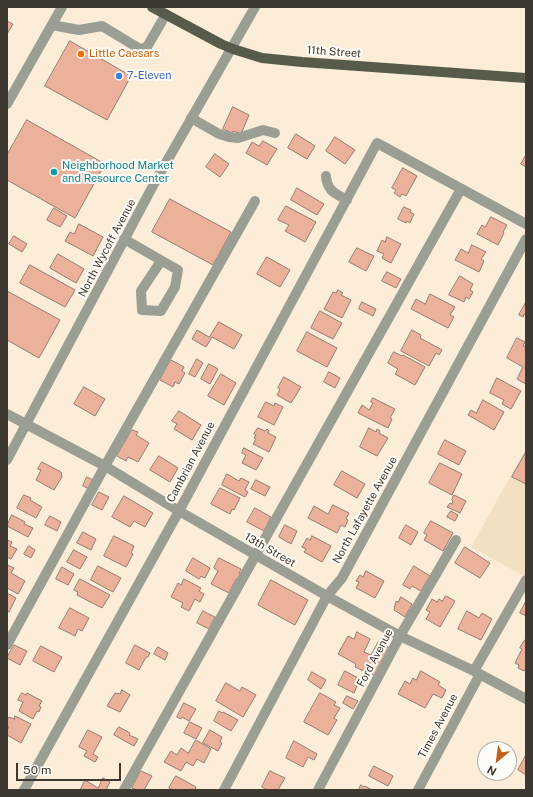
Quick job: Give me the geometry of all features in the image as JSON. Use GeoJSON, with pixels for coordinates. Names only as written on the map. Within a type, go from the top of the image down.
{"type":"FeatureCollection","features":[{"type":"Feature","properties":{"kind":"main road","name":"11th Street"},"geometry":{"type":"LineString","coordinates":[[152,7],[221,44],[252,55],[272,60],[526,78]]}},
{"type":"Feature","properties":{"kind":"street"},"geometry":{"type":"LineString","coordinates":[[7,104],[62,7]]}},
{"type":"Feature","properties":{"kind":"street","name":"North Wycoff Avenue"},"geometry":{"type":"LineString","coordinates":[[7,460],[27,425],[155,182],[255,7]]}},
{"type":"Feature","properties":{"kind":"street"},"geometry":{"type":"LineString","coordinates":[[52,25],[79,30],[102,26],[140,49],[147,47],[166,14]]}},
{"type":"Feature","properties":{"kind":"street"},"geometry":{"type":"LineString","coordinates":[[192,118],[219,134],[229,137],[238,138],[263,130],[275,133]]}},
{"type":"Feature","properties":{"kind":"street","name":"Cambrian Avenue"},"geometry":{"type":"LineString","coordinates":[[24,790],[178,511],[377,143],[461,189]]}},
{"type":"Feature","properties":{"kind":"street"},"geometry":{"type":"LineString","coordinates":[[326,176],[330,190],[347,200]]}},
{"type":"Feature","properties":{"kind":"street"},"geometry":{"type":"LineString","coordinates":[[124,790],[461,189],[526,224]]}},
{"type":"Feature","properties":{"kind":"street"},"geometry":{"type":"LineString","coordinates":[[7,645],[105,466],[255,200]]}},
{"type":"Feature","properties":{"kind":"street"},"geometry":{"type":"LineString","coordinates":[[124,239],[178,270],[175,287],[161,311],[142,310],[141,291],[161,261]]}},
{"type":"Feature","properties":{"kind":"street","name":"North Lafayette Avenue"},"geometry":{"type":"LineString","coordinates":[[224,790],[327,596],[342,578],[526,239]]}},
{"type":"Feature","properties":{"kind":"street","name":"13th Street"},"geometry":{"type":"LineString","coordinates":[[7,414],[105,466],[178,511],[400,636],[477,672],[526,698]]}},
{"type":"Feature","properties":{"kind":"street","name":"Ford Avenue"},"geometry":{"type":"LineString","coordinates":[[318,790],[400,636],[456,540]]}},
{"type":"Feature","properties":{"kind":"street","name":"Times Avenue"},"geometry":{"type":"LineString","coordinates":[[418,790],[477,672],[526,580]]}},
{"type":"Feature","properties":{"kind":"shaded area"},"geometry":{"type":"Polygon","coordinates":[[[526,448],[526,577],[471,547],[526,448]]]}},
{"type":"Feature","properties":{"kind":"building"},"geometry":{"type":"Polygon","coordinates":[[[7,21],[13,24],[7,34],[7,21]]]}},
{"type":"Feature","properties":{"kind":"building"},"geometry":{"type":"Polygon","coordinates":[[[70,41],[131,76],[107,120],[45,86],[70,41]]]}},
{"type":"Feature","properties":{"kind":"building"},"geometry":{"type":"Polygon","coordinates":[[[233,107],[249,115],[241,134],[233,131],[232,133],[223,129],[233,107]]]}},
{"type":"Feature","properties":{"kind":"building","name":"Neighborhood Market and Resource Center"},"geometry":{"type":"Polygon","coordinates":[[[27,120],[105,164],[75,218],[7,180],[7,155],[27,120]]]}},
{"type":"Feature","properties":{"kind":"building"},"geometry":{"type":"Polygon","coordinates":[[[296,134],[315,146],[307,159],[288,148],[296,134]]]}},
{"type":"Feature","properties":{"kind":"building"},"geometry":{"type":"Polygon","coordinates":[[[335,137],[355,150],[345,164],[326,151],[335,137]]]}},
{"type":"Feature","properties":{"kind":"building"},"geometry":{"type":"Polygon","coordinates":[[[263,141],[277,149],[267,165],[246,153],[252,142],[259,146],[263,141]]]}},
{"type":"Feature","properties":{"kind":"building"},"geometry":{"type":"Polygon","coordinates":[[[215,154],[229,164],[220,177],[206,167],[215,154]]]}},
{"type":"Feature","properties":{"kind":"building"},"geometry":{"type":"Polygon","coordinates":[[[526,155],[526,167],[521,164],[526,155]]]}},
{"type":"Feature","properties":{"kind":"building"},"geometry":{"type":"Polygon","coordinates":[[[403,168],[417,176],[406,196],[402,194],[400,197],[394,193],[396,190],[392,188],[403,168]]]}},
{"type":"Feature","properties":{"kind":"building"},"geometry":{"type":"Polygon","coordinates":[[[297,188],[324,204],[317,215],[291,200],[297,188]]]}},
{"type":"Feature","properties":{"kind":"building"},"geometry":{"type":"Polygon","coordinates":[[[170,199],[231,232],[213,265],[152,232],[170,199]]]}},
{"type":"Feature","properties":{"kind":"building"},"geometry":{"type":"Polygon","coordinates":[[[286,206],[316,222],[305,242],[285,231],[289,225],[278,220],[286,206]]]}},
{"type":"Feature","properties":{"kind":"building"},"geometry":{"type":"Polygon","coordinates":[[[404,207],[411,210],[410,212],[414,214],[410,223],[407,221],[406,223],[398,219],[404,207]]]}},
{"type":"Feature","properties":{"kind":"building"},"geometry":{"type":"Polygon","coordinates":[[[54,208],[67,216],[60,227],[47,220],[54,208]]]}},
{"type":"Feature","properties":{"kind":"building"},"geometry":{"type":"Polygon","coordinates":[[[491,217],[507,225],[498,245],[477,234],[482,225],[485,227],[491,217]]]}},
{"type":"Feature","properties":{"kind":"building"},"geometry":{"type":"Polygon","coordinates":[[[79,224],[103,237],[93,256],[65,241],[70,232],[74,234],[79,224]]]}},
{"type":"Feature","properties":{"kind":"building"},"geometry":{"type":"Polygon","coordinates":[[[14,236],[27,244],[22,252],[9,244],[14,236]]]}},
{"type":"Feature","properties":{"kind":"building"},"geometry":{"type":"Polygon","coordinates":[[[387,237],[401,244],[391,263],[382,258],[384,254],[377,251],[382,240],[385,242],[387,237]]]}},
{"type":"Feature","properties":{"kind":"building"},"geometry":{"type":"Polygon","coordinates":[[[472,245],[486,252],[481,259],[484,261],[479,272],[455,260],[461,249],[468,253],[472,245]]]}},
{"type":"Feature","properties":{"kind":"building"},"geometry":{"type":"Polygon","coordinates":[[[357,248],[374,256],[366,271],[349,262],[357,248]]]}},
{"type":"Feature","properties":{"kind":"building"},"geometry":{"type":"Polygon","coordinates":[[[58,254],[84,269],[76,283],[50,268],[58,254]]]}},
{"type":"Feature","properties":{"kind":"building"},"geometry":{"type":"Polygon","coordinates":[[[267,257],[290,270],[280,287],[257,274],[267,257]]]}},
{"type":"Feature","properties":{"kind":"building"},"geometry":{"type":"Polygon","coordinates":[[[30,265],[75,290],[65,307],[20,283],[30,265]]]}},
{"type":"Feature","properties":{"kind":"building"},"geometry":{"type":"Polygon","coordinates":[[[387,272],[401,279],[396,288],[382,281],[387,272]]]}},
{"type":"Feature","properties":{"kind":"building"},"geometry":{"type":"Polygon","coordinates":[[[460,276],[473,284],[470,290],[473,292],[469,299],[466,297],[464,302],[449,295],[460,276]]]}},
{"type":"Feature","properties":{"kind":"building"},"geometry":{"type":"Polygon","coordinates":[[[338,290],[343,293],[341,295],[351,300],[342,318],[324,309],[333,292],[336,293],[338,290]]]}},
{"type":"Feature","properties":{"kind":"building"},"geometry":{"type":"Polygon","coordinates":[[[7,291],[60,320],[39,358],[7,340],[7,291]]]}},
{"type":"Feature","properties":{"kind":"building"},"geometry":{"type":"Polygon","coordinates":[[[430,294],[455,307],[450,315],[454,317],[448,328],[411,309],[416,299],[425,304],[430,294]]]}},
{"type":"Feature","properties":{"kind":"building"},"geometry":{"type":"Polygon","coordinates":[[[362,302],[376,309],[373,316],[359,309],[362,302]]]}},
{"type":"Feature","properties":{"kind":"building"},"geometry":{"type":"Polygon","coordinates":[[[526,302],[526,315],[524,314],[523,317],[519,315],[526,302]]]}},
{"type":"Feature","properties":{"kind":"building"},"geometry":{"type":"Polygon","coordinates":[[[320,311],[342,323],[333,339],[311,328],[320,311]]]}},
{"type":"Feature","properties":{"kind":"building"},"geometry":{"type":"Polygon","coordinates":[[[219,322],[242,335],[234,349],[212,337],[206,347],[192,339],[197,330],[209,337],[219,322]]]}},
{"type":"Feature","properties":{"kind":"building"},"geometry":{"type":"Polygon","coordinates":[[[412,330],[421,335],[420,338],[442,350],[439,355],[436,353],[429,366],[401,351],[412,330]]]}},
{"type":"Feature","properties":{"kind":"building"},"geometry":{"type":"Polygon","coordinates":[[[307,332],[337,348],[327,367],[297,351],[307,332]]]}},
{"type":"Feature","properties":{"kind":"building"},"geometry":{"type":"Polygon","coordinates":[[[517,338],[525,342],[523,346],[526,347],[526,384],[517,379],[523,367],[507,358],[517,338]]]}},
{"type":"Feature","properties":{"kind":"building"},"geometry":{"type":"Polygon","coordinates":[[[394,352],[402,356],[403,355],[425,367],[415,385],[395,374],[398,369],[388,363],[394,352]]]}},
{"type":"Feature","properties":{"kind":"building"},"geometry":{"type":"Polygon","coordinates":[[[197,359],[203,363],[195,377],[189,374],[197,359]]]}},
{"type":"Feature","properties":{"kind":"building"},"geometry":{"type":"Polygon","coordinates":[[[171,360],[184,367],[182,371],[185,373],[179,384],[175,382],[173,387],[160,380],[171,360]]]}},
{"type":"Feature","properties":{"kind":"building"},"geometry":{"type":"Polygon","coordinates":[[[209,364],[218,369],[210,384],[201,379],[209,364]]]}},
{"type":"Feature","properties":{"kind":"building"},"geometry":{"type":"Polygon","coordinates":[[[329,372],[340,378],[335,388],[324,382],[329,372]]]}},
{"type":"Feature","properties":{"kind":"building"},"geometry":{"type":"Polygon","coordinates":[[[221,374],[236,383],[224,405],[208,396],[221,374]]]}},
{"type":"Feature","properties":{"kind":"building"},"geometry":{"type":"Polygon","coordinates":[[[284,377],[301,387],[291,403],[277,395],[280,389],[278,388],[284,377]]]}},
{"type":"Feature","properties":{"kind":"building"},"geometry":{"type":"Polygon","coordinates":[[[497,378],[521,391],[511,409],[502,404],[504,400],[490,393],[497,378]]]}},
{"type":"Feature","properties":{"kind":"building"},"geometry":{"type":"Polygon","coordinates":[[[84,387],[105,399],[95,416],[74,404],[84,387]]]}},
{"type":"Feature","properties":{"kind":"building"},"geometry":{"type":"Polygon","coordinates":[[[373,398],[395,409],[390,418],[392,419],[388,428],[358,413],[362,405],[369,410],[373,403],[371,402],[373,398]]]}},
{"type":"Feature","properties":{"kind":"building"},"geometry":{"type":"Polygon","coordinates":[[[483,400],[504,412],[494,430],[468,415],[471,410],[476,413],[483,400]]]}},
{"type":"Feature","properties":{"kind":"building"},"geometry":{"type":"Polygon","coordinates":[[[266,402],[274,406],[275,403],[283,407],[274,425],[258,417],[266,402]]]}},
{"type":"Feature","properties":{"kind":"building"},"geometry":{"type":"Polygon","coordinates":[[[179,411],[201,425],[192,440],[174,429],[177,424],[172,421],[179,411]]]}},
{"type":"Feature","properties":{"kind":"building"},"geometry":{"type":"Polygon","coordinates":[[[258,428],[265,431],[267,429],[269,431],[268,433],[276,437],[269,452],[253,444],[256,439],[254,438],[256,435],[254,434],[258,428]]]}},
{"type":"Feature","properties":{"kind":"building"},"geometry":{"type":"Polygon","coordinates":[[[369,428],[376,432],[377,429],[380,431],[379,433],[388,438],[377,456],[360,447],[369,428]]]}},
{"type":"Feature","properties":{"kind":"building"},"geometry":{"type":"Polygon","coordinates":[[[132,430],[138,432],[136,435],[149,443],[138,462],[128,457],[126,461],[117,456],[132,430]]]}},
{"type":"Feature","properties":{"kind":"building"},"geometry":{"type":"Polygon","coordinates":[[[445,440],[466,451],[459,465],[438,454],[445,440]]]}},
{"type":"Feature","properties":{"kind":"building"},"geometry":{"type":"Polygon","coordinates":[[[244,448],[263,458],[256,470],[242,463],[246,455],[242,453],[244,448]]]}},
{"type":"Feature","properties":{"kind":"building"},"geometry":{"type":"Polygon","coordinates":[[[526,452],[526,484],[512,477],[526,452]]]}},
{"type":"Feature","properties":{"kind":"building"},"geometry":{"type":"Polygon","coordinates":[[[159,456],[178,468],[170,482],[150,470],[159,456]]]}},
{"type":"Feature","properties":{"kind":"building"},"geometry":{"type":"Polygon","coordinates":[[[42,462],[61,472],[62,477],[54,490],[36,480],[41,470],[38,469],[42,462]]]}},
{"type":"Feature","properties":{"kind":"building"},"geometry":{"type":"Polygon","coordinates":[[[440,463],[462,474],[452,495],[429,483],[440,463]]]}},
{"type":"Feature","properties":{"kind":"building"},"geometry":{"type":"Polygon","coordinates":[[[342,471],[365,484],[357,498],[334,485],[342,471]]]}},
{"type":"Feature","properties":{"kind":"building"},"geometry":{"type":"Polygon","coordinates":[[[227,474],[239,481],[241,478],[249,482],[245,490],[248,492],[245,497],[222,485],[227,474]]]}},
{"type":"Feature","properties":{"kind":"building"},"geometry":{"type":"Polygon","coordinates":[[[87,477],[95,481],[91,490],[83,486],[87,477]]]}},
{"type":"Feature","properties":{"kind":"building"},"geometry":{"type":"Polygon","coordinates":[[[256,480],[270,487],[265,496],[251,489],[256,480]]]}},
{"type":"Feature","properties":{"kind":"building"},"geometry":{"type":"Polygon","coordinates":[[[220,488],[240,498],[234,510],[232,509],[230,514],[211,504],[220,488]]]}},
{"type":"Feature","properties":{"kind":"building"},"geometry":{"type":"Polygon","coordinates":[[[99,492],[109,497],[102,510],[92,505],[99,492]]]}},
{"type":"Feature","properties":{"kind":"building"},"geometry":{"type":"Polygon","coordinates":[[[24,495],[31,498],[30,500],[42,507],[36,518],[17,508],[24,495]]]}},
{"type":"Feature","properties":{"kind":"building"},"geometry":{"type":"Polygon","coordinates":[[[454,495],[466,501],[460,513],[447,507],[450,503],[452,504],[454,495]]]}},
{"type":"Feature","properties":{"kind":"building"},"geometry":{"type":"Polygon","coordinates":[[[124,496],[153,513],[145,527],[134,521],[130,527],[112,517],[124,496]]]}},
{"type":"Feature","properties":{"kind":"building"},"geometry":{"type":"Polygon","coordinates":[[[333,505],[349,513],[346,519],[348,520],[345,527],[341,525],[337,533],[308,518],[314,506],[328,514],[333,505]]]}},
{"type":"Feature","properties":{"kind":"building"},"geometry":{"type":"Polygon","coordinates":[[[255,508],[271,517],[264,531],[247,522],[255,508]]]}},
{"type":"Feature","properties":{"kind":"building"},"geometry":{"type":"Polygon","coordinates":[[[451,511],[458,515],[455,521],[447,517],[451,511]]]}},
{"type":"Feature","properties":{"kind":"building"},"geometry":{"type":"Polygon","coordinates":[[[12,515],[25,522],[24,524],[33,528],[28,537],[7,526],[12,515]]]}},
{"type":"Feature","properties":{"kind":"building"},"geometry":{"type":"Polygon","coordinates":[[[50,516],[61,522],[57,531],[45,525],[50,516]]]}},
{"type":"Feature","properties":{"kind":"building"},"geometry":{"type":"Polygon","coordinates":[[[431,521],[453,533],[443,551],[424,540],[427,535],[424,533],[431,521]]]}},
{"type":"Feature","properties":{"kind":"building"},"geometry":{"type":"Polygon","coordinates":[[[285,525],[297,531],[291,544],[279,537],[285,525]]]}},
{"type":"Feature","properties":{"kind":"building"},"geometry":{"type":"Polygon","coordinates":[[[406,525],[418,532],[411,545],[399,538],[406,525]]]}},
{"type":"Feature","properties":{"kind":"building"},"geometry":{"type":"Polygon","coordinates":[[[83,532],[96,539],[91,550],[77,543],[83,532]]]}},
{"type":"Feature","properties":{"kind":"building"},"geometry":{"type":"Polygon","coordinates":[[[114,536],[134,546],[131,553],[133,554],[126,567],[104,556],[114,536]]]}},
{"type":"Feature","properties":{"kind":"building"},"geometry":{"type":"Polygon","coordinates":[[[312,536],[331,546],[322,562],[304,552],[306,549],[302,547],[307,538],[310,540],[312,536]]]}},
{"type":"Feature","properties":{"kind":"building"},"geometry":{"type":"Polygon","coordinates":[[[7,540],[12,542],[10,546],[17,549],[11,559],[7,557],[7,540]]]}},
{"type":"Feature","properties":{"kind":"building"},"geometry":{"type":"Polygon","coordinates":[[[29,546],[35,550],[31,558],[24,554],[29,546]]]}},
{"type":"Feature","properties":{"kind":"building"},"geometry":{"type":"Polygon","coordinates":[[[465,547],[490,563],[480,578],[455,563],[465,547]]]}},
{"type":"Feature","properties":{"kind":"building"},"geometry":{"type":"Polygon","coordinates":[[[74,550],[87,557],[80,569],[67,562],[74,550]]]}},
{"type":"Feature","properties":{"kind":"building"},"geometry":{"type":"Polygon","coordinates":[[[193,558],[210,568],[205,578],[201,576],[199,579],[186,571],[193,558]]]}},
{"type":"Feature","properties":{"kind":"building"},"geometry":{"type":"Polygon","coordinates":[[[219,558],[241,569],[239,573],[243,574],[239,581],[236,579],[229,593],[211,584],[218,571],[214,568],[219,558]]]}},
{"type":"Feature","properties":{"kind":"building"},"geometry":{"type":"Polygon","coordinates":[[[7,565],[14,568],[11,573],[25,581],[18,594],[7,588],[7,565]]]}},
{"type":"Feature","properties":{"kind":"building"},"geometry":{"type":"Polygon","coordinates":[[[98,566],[121,578],[113,592],[91,580],[98,566]]]}},
{"type":"Feature","properties":{"kind":"building"},"geometry":{"type":"Polygon","coordinates":[[[414,566],[430,576],[421,591],[412,586],[410,589],[403,585],[414,566]]]}},
{"type":"Feature","properties":{"kind":"building"},"geometry":{"type":"Polygon","coordinates":[[[62,567],[74,574],[68,585],[56,579],[62,567]]]}},
{"type":"Feature","properties":{"kind":"building"},"geometry":{"type":"Polygon","coordinates":[[[366,571],[384,581],[375,598],[356,588],[359,582],[356,581],[360,575],[363,577],[366,571]]]}},
{"type":"Feature","properties":{"kind":"building"},"geometry":{"type":"Polygon","coordinates":[[[80,579],[110,595],[102,608],[77,595],[78,592],[74,590],[80,579]]]}},
{"type":"Feature","properties":{"kind":"building"},"geometry":{"type":"Polygon","coordinates":[[[184,579],[201,588],[199,591],[204,594],[200,602],[195,599],[189,611],[181,607],[183,603],[171,597],[178,583],[181,585],[184,579]]]}},
{"type":"Feature","properties":{"kind":"building"},"geometry":{"type":"Polygon","coordinates":[[[271,580],[308,600],[295,625],[258,605],[271,580]]]}},
{"type":"Feature","properties":{"kind":"building"},"geometry":{"type":"Polygon","coordinates":[[[7,593],[16,598],[9,612],[7,611],[7,593]]]}},
{"type":"Feature","properties":{"kind":"building"},"geometry":{"type":"Polygon","coordinates":[[[446,596],[455,601],[440,627],[426,619],[430,612],[426,610],[432,599],[437,602],[439,599],[442,601],[446,596]]]}},
{"type":"Feature","properties":{"kind":"building"},"geometry":{"type":"Polygon","coordinates":[[[401,597],[412,604],[405,617],[394,610],[396,601],[398,602],[401,597]]]}},
{"type":"Feature","properties":{"kind":"building"},"geometry":{"type":"Polygon","coordinates":[[[526,601],[526,616],[520,613],[526,601]]]}},
{"type":"Feature","properties":{"kind":"building"},"geometry":{"type":"Polygon","coordinates":[[[70,608],[89,618],[82,631],[78,629],[75,636],[59,628],[70,608]]]}},
{"type":"Feature","properties":{"kind":"building"},"geometry":{"type":"Polygon","coordinates":[[[203,611],[215,617],[209,629],[197,623],[203,611]]]}},
{"type":"Feature","properties":{"kind":"building"},"geometry":{"type":"Polygon","coordinates":[[[467,611],[479,618],[482,613],[492,619],[481,640],[458,629],[467,611]]]}},
{"type":"Feature","properties":{"kind":"building"},"geometry":{"type":"Polygon","coordinates":[[[357,632],[370,639],[364,652],[371,655],[378,642],[390,648],[375,676],[355,667],[356,664],[338,654],[348,636],[354,639],[357,632]]]}},
{"type":"Feature","properties":{"kind":"building"},"geometry":{"type":"Polygon","coordinates":[[[525,640],[526,668],[524,671],[518,668],[519,665],[515,663],[522,649],[520,648],[525,640]]]}},
{"type":"Feature","properties":{"kind":"building"},"geometry":{"type":"Polygon","coordinates":[[[14,645],[27,651],[20,665],[7,658],[14,645]]]}},
{"type":"Feature","properties":{"kind":"building"},"geometry":{"type":"Polygon","coordinates":[[[135,645],[150,653],[139,670],[126,663],[135,645]]]}},
{"type":"Feature","properties":{"kind":"building"},"geometry":{"type":"Polygon","coordinates":[[[41,646],[62,657],[54,672],[33,661],[41,646]]]}},
{"type":"Feature","properties":{"kind":"building"},"geometry":{"type":"Polygon","coordinates":[[[158,647],[168,653],[165,660],[154,654],[158,647]]]}},
{"type":"Feature","properties":{"kind":"building"},"geometry":{"type":"Polygon","coordinates":[[[345,671],[360,679],[354,693],[338,685],[345,671]]]}},
{"type":"Feature","properties":{"kind":"building"},"geometry":{"type":"Polygon","coordinates":[[[421,671],[440,682],[438,685],[446,690],[442,698],[433,694],[425,708],[398,694],[405,681],[410,684],[413,678],[416,680],[421,671]]]}},
{"type":"Feature","properties":{"kind":"building"},"geometry":{"type":"Polygon","coordinates":[[[312,672],[326,680],[321,689],[308,680],[312,672]]]}},
{"type":"Feature","properties":{"kind":"building"},"geometry":{"type":"Polygon","coordinates":[[[226,683],[240,691],[242,687],[256,695],[243,717],[216,701],[226,683]]]}},
{"type":"Feature","properties":{"kind":"building"},"geometry":{"type":"Polygon","coordinates":[[[122,690],[130,695],[120,712],[107,706],[115,693],[120,694],[122,690]]]}},
{"type":"Feature","properties":{"kind":"building"},"geometry":{"type":"Polygon","coordinates":[[[22,693],[26,695],[27,693],[42,701],[39,706],[41,707],[39,712],[37,711],[33,719],[19,711],[23,702],[18,700],[22,693]]]}},
{"type":"Feature","properties":{"kind":"building"},"geometry":{"type":"Polygon","coordinates":[[[320,693],[336,702],[334,705],[340,708],[334,718],[337,720],[328,735],[304,722],[320,693]]]}},
{"type":"Feature","properties":{"kind":"building"},"geometry":{"type":"Polygon","coordinates":[[[347,696],[358,701],[353,709],[343,703],[347,696]]]}},
{"type":"Feature","properties":{"kind":"building"},"geometry":{"type":"Polygon","coordinates":[[[184,703],[196,709],[189,721],[182,717],[181,719],[177,717],[184,703]]]}},
{"type":"Feature","properties":{"kind":"building"},"geometry":{"type":"Polygon","coordinates":[[[219,711],[238,720],[231,731],[214,721],[219,711]]]}},
{"type":"Feature","properties":{"kind":"building"},"geometry":{"type":"Polygon","coordinates":[[[15,716],[31,724],[21,743],[7,735],[9,727],[7,725],[7,720],[9,717],[14,719],[15,716]]]}},
{"type":"Feature","properties":{"kind":"building"},"geometry":{"type":"Polygon","coordinates":[[[190,722],[202,728],[196,739],[184,733],[190,722]]]}},
{"type":"Feature","properties":{"kind":"building"},"geometry":{"type":"Polygon","coordinates":[[[119,727],[130,733],[129,735],[138,739],[134,746],[114,735],[119,727]]]}},
{"type":"Feature","properties":{"kind":"building"},"geometry":{"type":"Polygon","coordinates":[[[88,730],[102,737],[93,754],[98,757],[95,762],[84,756],[87,751],[79,747],[88,730]]]}},
{"type":"Feature","properties":{"kind":"building"},"geometry":{"type":"Polygon","coordinates":[[[210,730],[222,737],[220,742],[222,743],[218,751],[203,743],[210,730]]]}},
{"type":"Feature","properties":{"kind":"building"},"geometry":{"type":"Polygon","coordinates":[[[196,740],[211,749],[204,763],[197,759],[193,766],[186,762],[181,771],[164,762],[171,751],[177,755],[181,748],[188,753],[196,740]]]}},
{"type":"Feature","properties":{"kind":"building"},"geometry":{"type":"Polygon","coordinates":[[[294,741],[317,754],[314,760],[308,757],[303,767],[286,758],[294,741]]]}},
{"type":"Feature","properties":{"kind":"building"},"geometry":{"type":"Polygon","coordinates":[[[526,755],[526,775],[518,770],[526,755]]]}},
{"type":"Feature","properties":{"kind":"building"},"geometry":{"type":"Polygon","coordinates":[[[374,766],[393,776],[388,786],[369,776],[374,766]]]}},
{"type":"Feature","properties":{"kind":"building"},"geometry":{"type":"Polygon","coordinates":[[[141,771],[152,776],[144,790],[137,790],[132,788],[141,771]]]}},
{"type":"Feature","properties":{"kind":"building"},"geometry":{"type":"Polygon","coordinates":[[[270,771],[285,778],[278,790],[268,790],[262,787],[270,771]]]}},
{"type":"Feature","properties":{"kind":"building"},"geometry":{"type":"Polygon","coordinates":[[[176,776],[196,787],[195,790],[173,790],[169,788],[176,776]]]}},
{"type":"Feature","properties":{"kind":"building"},"geometry":{"type":"Polygon","coordinates":[[[103,778],[110,782],[106,790],[80,790],[85,780],[98,788],[103,778]]]}},
{"type":"Feature","properties":{"kind":"building"},"geometry":{"type":"Polygon","coordinates":[[[361,785],[364,787],[365,786],[372,790],[359,790],[361,785]]]}},
{"type":"Feature","properties":{"kind":"place","name":"Little Caesars"},"geometry":{"type":"Point","coordinates":[81,54]}},
{"type":"Feature","properties":{"kind":"place","name":"7-Eleven"},"geometry":{"type":"Point","coordinates":[119,76]}},
{"type":"Feature","properties":{"kind":"place","name":"Neighborhood Market and Resource Center"},"geometry":{"type":"Point","coordinates":[54,172]}}]}
